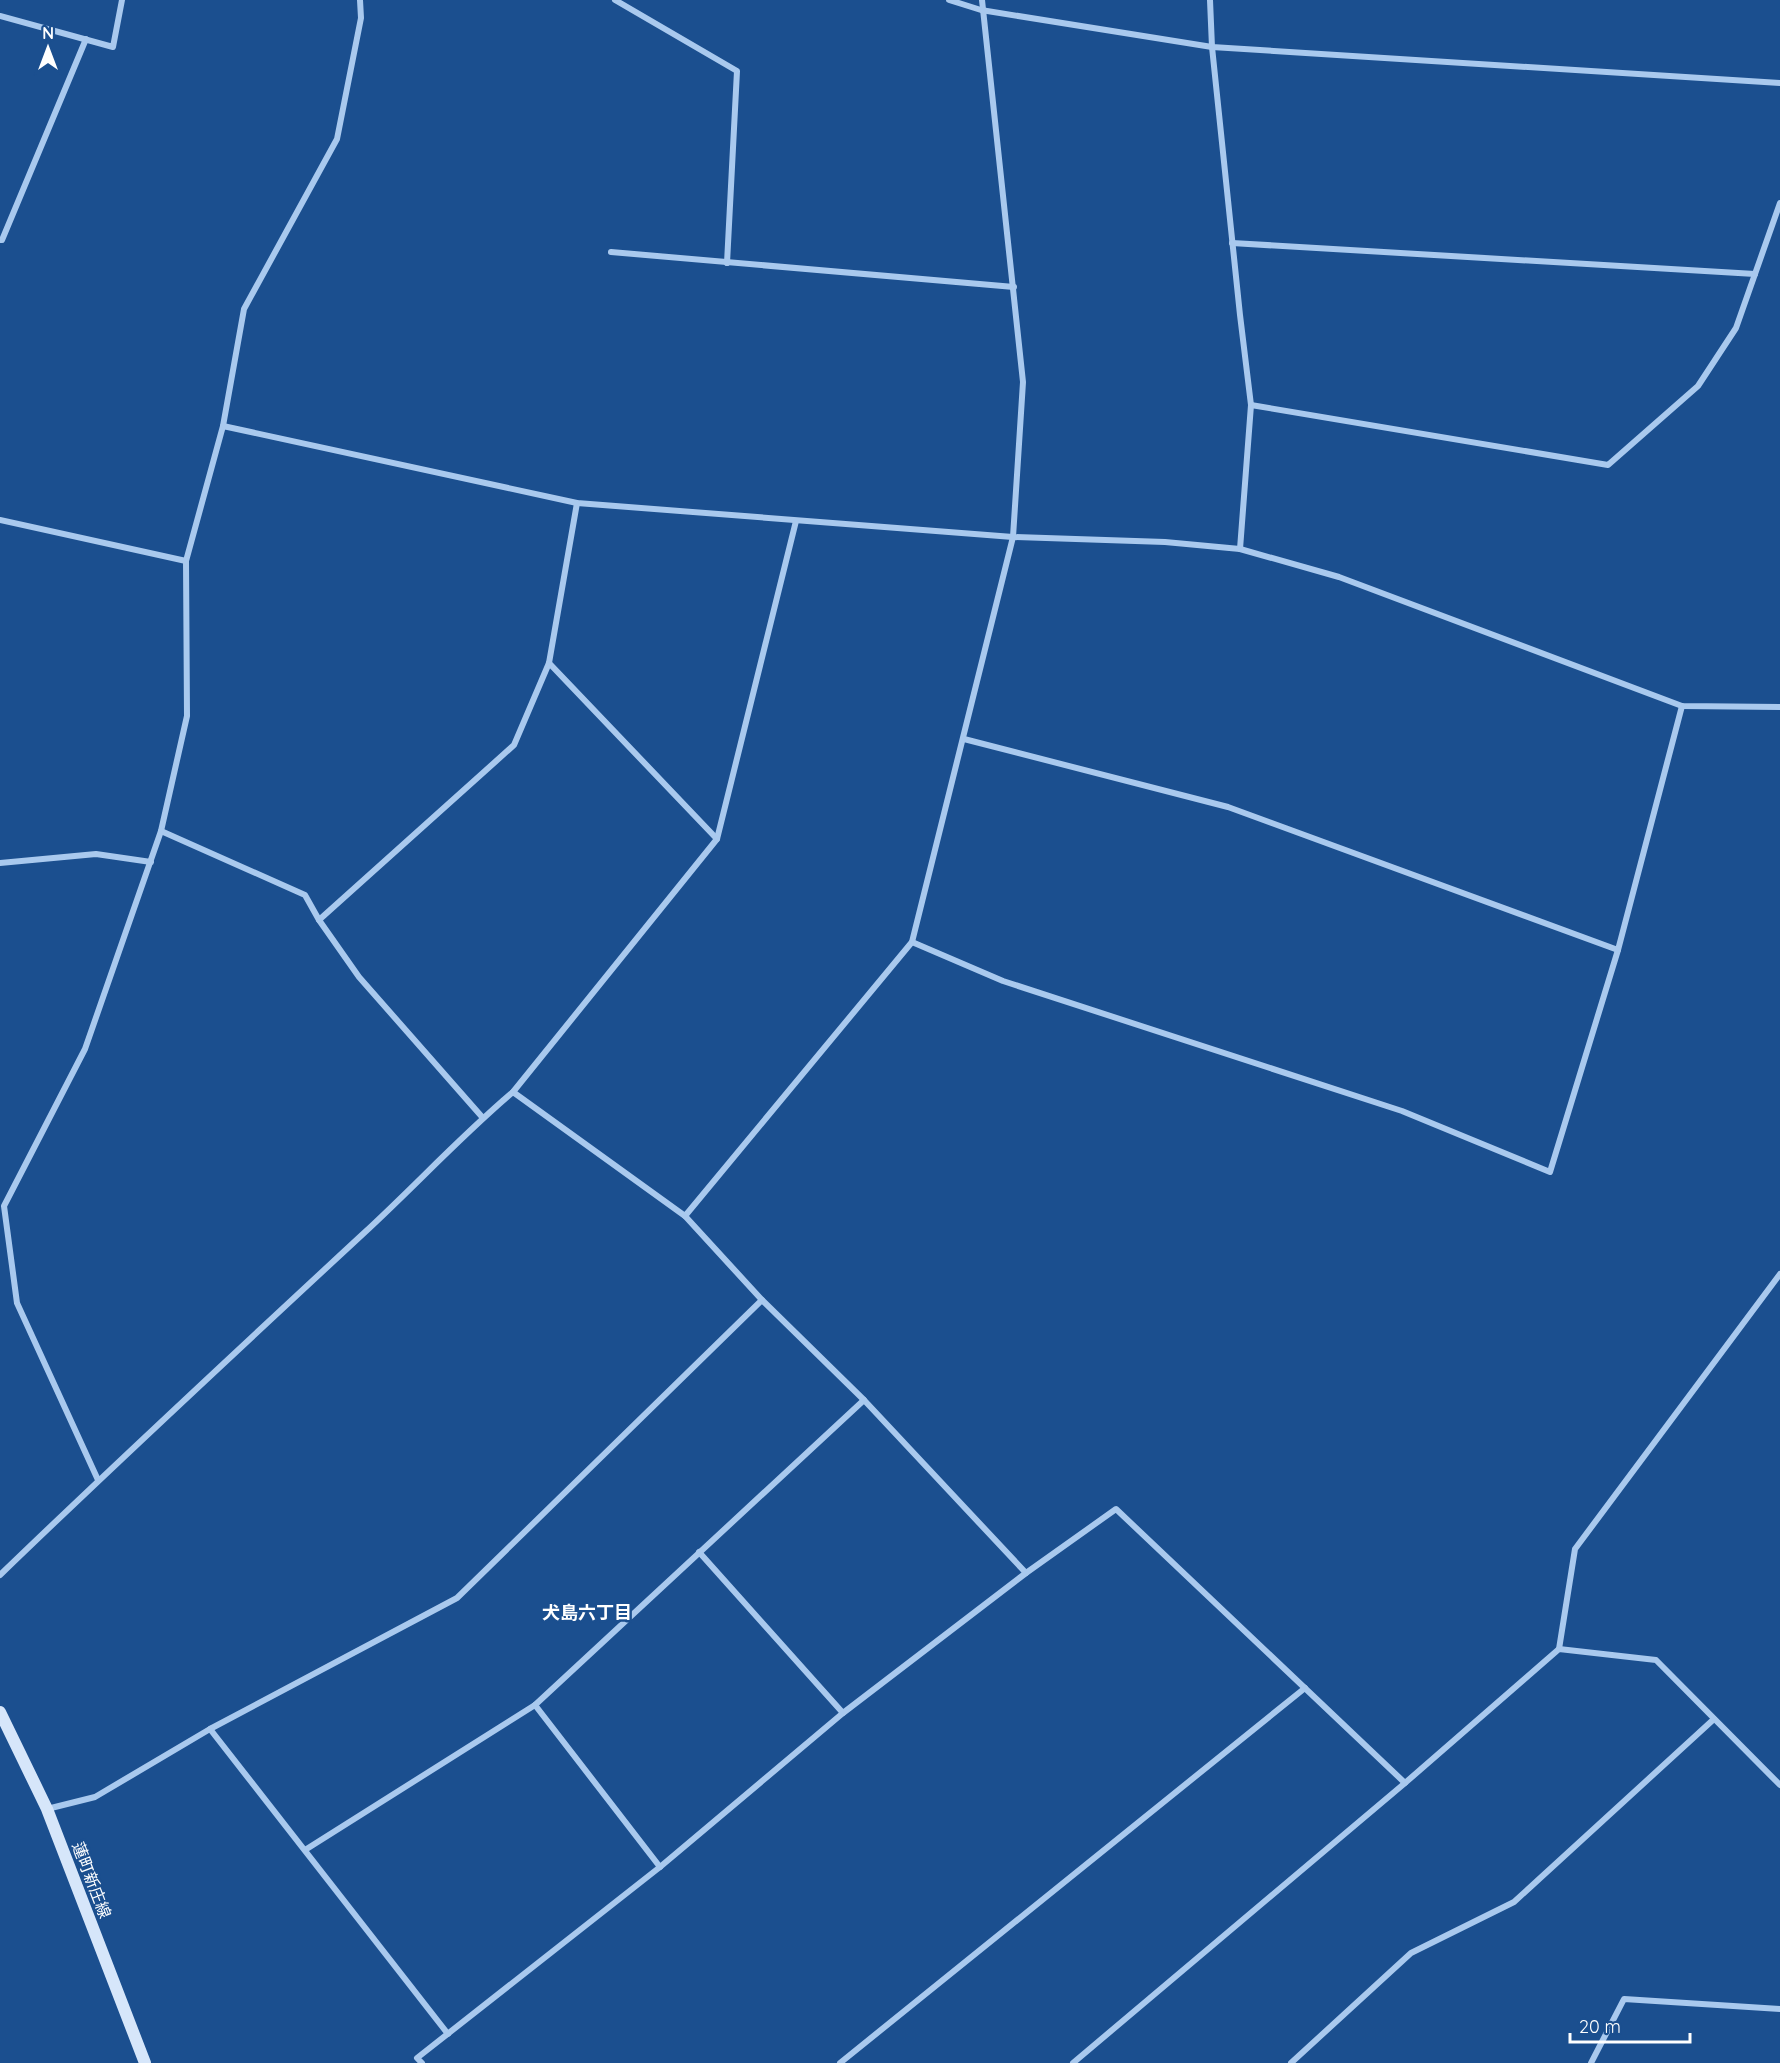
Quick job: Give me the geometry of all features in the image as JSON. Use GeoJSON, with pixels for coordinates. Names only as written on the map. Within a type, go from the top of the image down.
{"type":"FeatureCollection","features":[{"type":"Feature","properties":{"kind":"main road","name":"蓮町新庄線"},"geometry":{"type":"LineString","coordinates":[[0,1712],[47,1809],[145,2063]]}},
{"type":"Feature","properties":{"kind":"street"},"geometry":{"type":"LineString","coordinates":[[0,16],[113,47],[122,0]]}},
{"type":"Feature","properties":{"kind":"street"},"geometry":{"type":"LineString","coordinates":[[98,1480],[17,1303],[4,1206],[85,1049],[161,831],[187,716],[186,561],[223,426],[244,309],[337,139],[361,18],[360,0]]}},
{"type":"Feature","properties":{"kind":"street"},"geometry":{"type":"LineString","coordinates":[[615,0],[736,71],[727,262]]}},
{"type":"Feature","properties":{"kind":"street"},"geometry":{"type":"LineString","coordinates":[[949,0],[981,10],[1212,47],[1780,83]]}},
{"type":"Feature","properties":{"kind":"street"},"geometry":{"type":"LineString","coordinates":[[686,1216],[912,942],[1013,537],[1023,382],[981,10],[982,0]]}},
{"type":"Feature","properties":{"kind":"street"},"geometry":{"type":"LineString","coordinates":[[1210,0],[1212,47],[1251,405],[1240,549]]}},
{"type":"Feature","properties":{"kind":"street"},"geometry":{"type":"LineString","coordinates":[[0,240],[2,240],[86,39]]}},
{"type":"Feature","properties":{"kind":"street"},"geometry":{"type":"LineString","coordinates":[[1251,405],[1608,465],[1698,386],[1736,328],[1780,203]]}},
{"type":"Feature","properties":{"kind":"street"},"geometry":{"type":"LineString","coordinates":[[1232,243],[1755,274]]}},
{"type":"Feature","properties":{"kind":"street"},"geometry":{"type":"LineString","coordinates":[[611,252],[1014,287]]}},
{"type":"Feature","properties":{"kind":"street"},"geometry":{"type":"LineString","coordinates":[[223,426],[577,503],[1013,537],[1165,542],[1240,549],[1339,577],[1682,706],[1780,707]]}},
{"type":"Feature","properties":{"kind":"street"},"geometry":{"type":"LineString","coordinates":[[319,920],[514,745],[549,663],[577,503]]}},
{"type":"Feature","properties":{"kind":"street"},"geometry":{"type":"LineString","coordinates":[[0,520],[186,561]]}},
{"type":"Feature","properties":{"kind":"street"},"geometry":{"type":"LineString","coordinates":[[0,1575],[98,1480],[513,1092],[717,839],[796,520]]}},
{"type":"Feature","properties":{"kind":"street"},"geometry":{"type":"LineString","coordinates":[[549,663],[717,839]]}},
{"type":"Feature","properties":{"kind":"street"},"geometry":{"type":"LineString","coordinates":[[912,942],[1003,981],[1402,1111],[1550,1172],[1618,950],[1682,706]]}},
{"type":"Feature","properties":{"kind":"street"},"geometry":{"type":"LineString","coordinates":[[964,738],[1228,807],[1618,950]]}},
{"type":"Feature","properties":{"kind":"street"},"geometry":{"type":"LineString","coordinates":[[161,831],[305,895],[319,920],[359,977],[483,1118]]}},
{"type":"Feature","properties":{"kind":"street"},"geometry":{"type":"LineString","coordinates":[[0,863],[96,854],[151,861]]}},
{"type":"Feature","properties":{"kind":"street"},"geometry":{"type":"LineString","coordinates":[[513,1092],[686,1216],[762,1300],[864,1400],[1026,1573]]}},
{"type":"Feature","properties":{"kind":"street"},"geometry":{"type":"LineString","coordinates":[[1073,2063],[1405,1783],[1559,1649],[1575,1549],[1780,1274]]}},
{"type":"Feature","properties":{"kind":"street"},"geometry":{"type":"LineString","coordinates":[[47,1809],[95,1797],[210,1729],[457,1598],[762,1300]]}},
{"type":"Feature","properties":{"kind":"street"},"geometry":{"type":"LineString","coordinates":[[305,1850],[535,1705],[864,1400]]}},
{"type":"Feature","properties":{"kind":"street"},"geometry":{"type":"LineString","coordinates":[[411,2063],[420,2061],[448,2034],[660,1867],[843,1713],[1026,1573],[1116,1509],[1405,1783]]}},
{"type":"Feature","properties":{"kind":"street"},"geometry":{"type":"LineString","coordinates":[[699,1552],[843,1713]]}},
{"type":"Feature","properties":{"kind":"street"},"geometry":{"type":"LineString","coordinates":[[1559,1649],[1656,1660],[1780,1785]]}},
{"type":"Feature","properties":{"kind":"street"},"geometry":{"type":"LineString","coordinates":[[840,2063],[1305,1688]]}},
{"type":"Feature","properties":{"kind":"street"},"geometry":{"type":"LineString","coordinates":[[535,1705],[660,1867]]}},
{"type":"Feature","properties":{"kind":"street"},"geometry":{"type":"LineString","coordinates":[[1291,2063],[1411,1953],[1514,1902],[1714,1719]]}},
{"type":"Feature","properties":{"kind":"street"},"geometry":{"type":"LineString","coordinates":[[210,1729],[448,2034]]}},
{"type":"Feature","properties":{"kind":"street"},"geometry":{"type":"LineString","coordinates":[[1591,2063],[1624,1999],[1780,2009]]}},
{"type":"Feature","properties":{"kind":"district","name":"犬島六丁目"},"geometry":{"type":"Point","coordinates":[587,1613]}}]}
